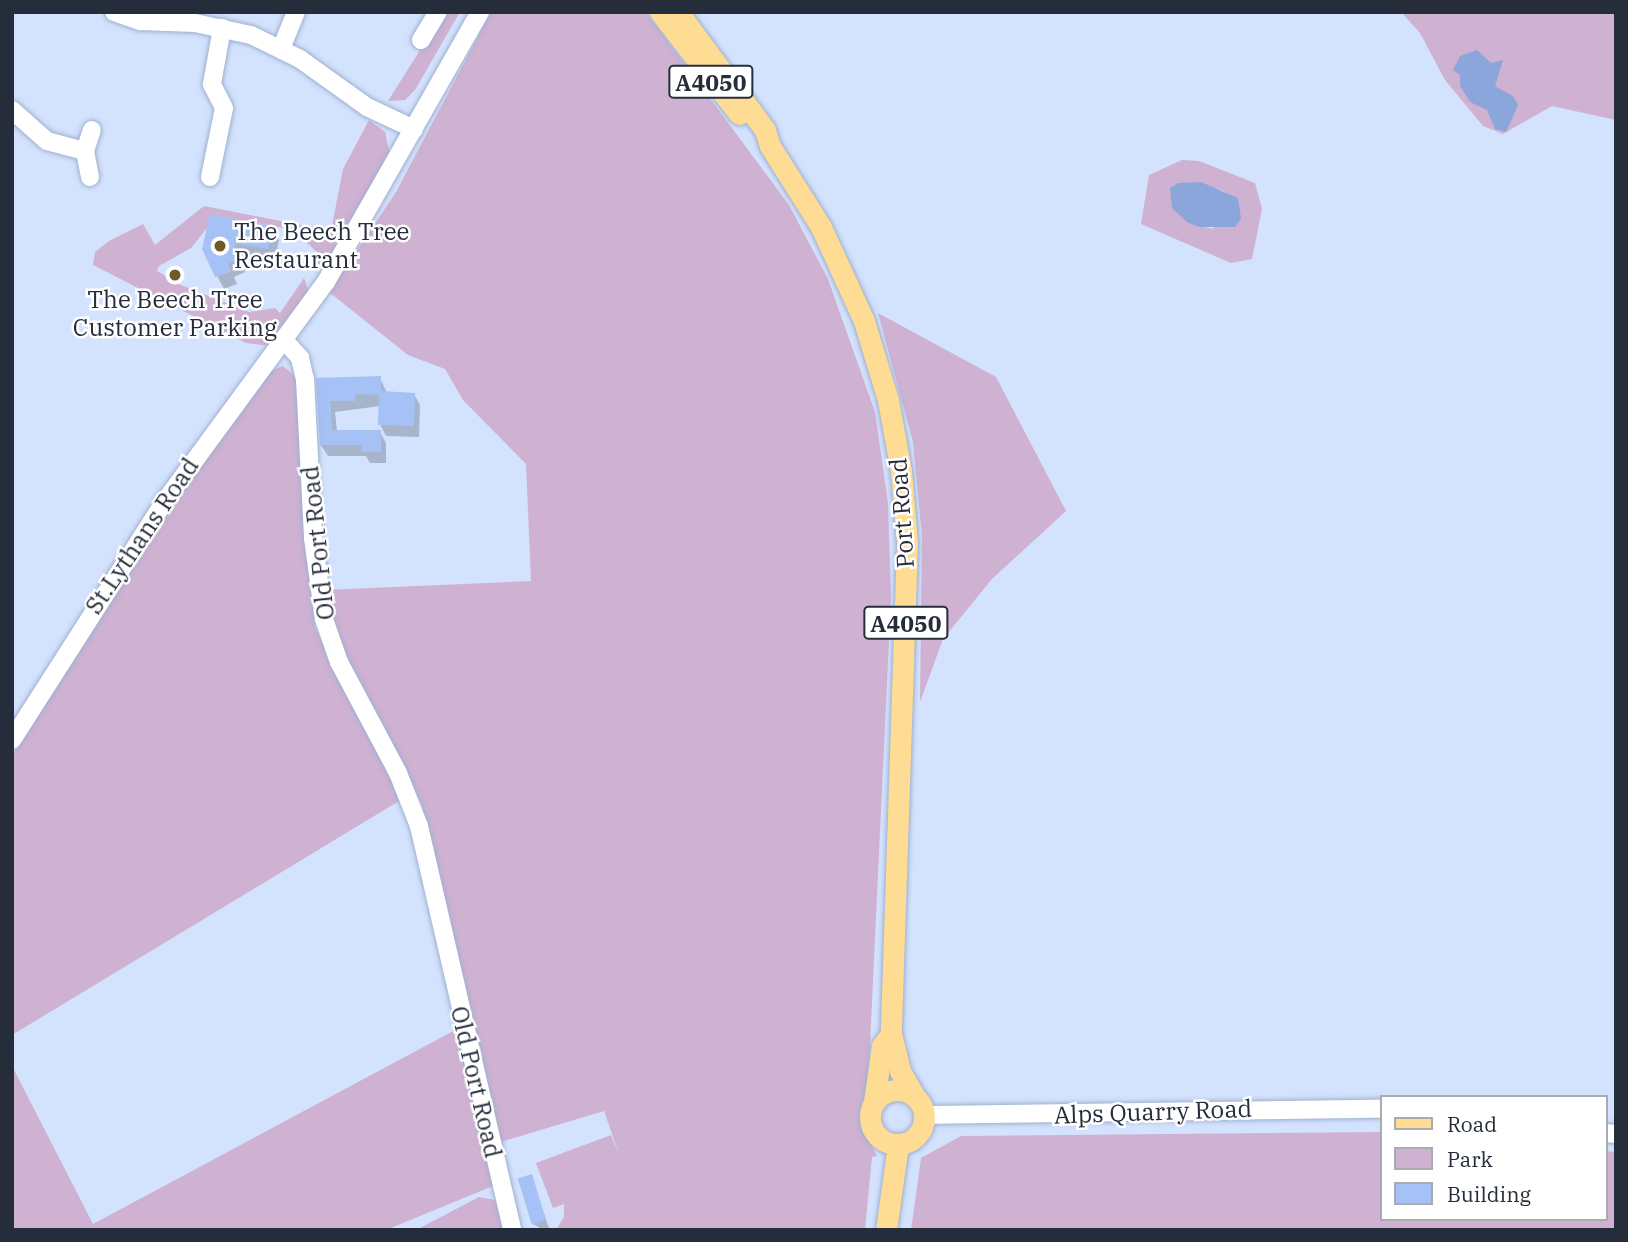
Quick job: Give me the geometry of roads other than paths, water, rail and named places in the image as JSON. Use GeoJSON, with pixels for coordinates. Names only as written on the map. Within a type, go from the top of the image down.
{"type":"FeatureCollection","features":[{"type":"Feature","properties":{"kind":"main road","name":"Port Road"},"geometry":{"type":"LineString","coordinates":[[660,12],[712,84],[770,145],[821,227],[864,321],[888,400],[901,471],[907,574],[891,1034],[900,1071],[914,1095]]}},
{"type":"Feature","properties":{"kind":"main road","name":"Port Road"},"geometry":{"type":"LineString","coordinates":[[678,12],[765,130],[770,145]]}},
{"type":"Feature","properties":{"kind":"main road","name":"Port Road"},"geometry":{"type":"LineString","coordinates":[[874,1102],[882,1046],[891,1034]]}},
{"type":"Feature","properties":{"kind":"main road"},"geometry":{"type":"LineString","coordinates":[[874,1102],[888,1091],[914,1095]]}},
{"type":"Feature","properties":{"kind":"main road","name":"A4050"},"geometry":{"type":"LineString","coordinates":[[914,1095],[925,1115]]}},
{"type":"Feature","properties":{"kind":"main road","name":"A4050"},"geometry":{"type":"LineString","coordinates":[[874,1102],[871,1127],[882,1140],[898,1145]]}},
{"type":"Feature","properties":{"kind":"main road"},"geometry":{"type":"LineString","coordinates":[[886,1230],[898,1145],[920,1134],[925,1115]]}},
{"type":"Feature","properties":{"kind":"street"},"geometry":{"type":"LineString","coordinates":[[114,12],[140,21],[222,28],[281,49],[367,107],[414,129]]}},
{"type":"Feature","properties":{"kind":"street"},"geometry":{"type":"LineString","coordinates":[[281,49],[296,12]]}},
{"type":"Feature","properties":{"kind":"street"},"geometry":{"type":"LineString","coordinates":[[421,40],[438,12]]}},
{"type":"Feature","properties":{"kind":"street"},"geometry":{"type":"LineString","coordinates":[[284,340],[350,244],[480,12]]}},
{"type":"Feature","properties":{"kind":"street"},"geometry":{"type":"LineString","coordinates":[[210,177],[223,108],[212,84],[222,28]]}},
{"type":"Feature","properties":{"kind":"street"},"geometry":{"type":"LineString","coordinates":[[12,110],[47,141],[85,151]]}},
{"type":"Feature","properties":{"kind":"street"},"geometry":{"type":"LineString","coordinates":[[90,177],[85,151],[92,130]]}},
{"type":"Feature","properties":{"kind":"street","name":"St.Lythans Road"},"geometry":{"type":"LineString","coordinates":[[12,740],[155,516],[284,340]]}},
{"type":"Feature","properties":{"kind":"street","name":"Old Port Road"},"geometry":{"type":"LineString","coordinates":[[284,340],[300,358],[305,379],[313,538],[324,619],[339,662],[398,773],[422,836],[512,1230]]}},
{"type":"Feature","properties":{"kind":"street","name":"Alps Quarry Road"},"geometry":{"type":"LineString","coordinates":[[925,1115],[1380,1109]]}},
{"type":"Feature","properties":{"kind":"water"},"geometry":{"type":"Polygon","coordinates":[[[1477,50],[1491,63],[1503,60],[1495,86],[1513,96],[1518,105],[1506,132],[1495,129],[1487,110],[1470,102],[1460,86],[1460,75],[1453,70],[1460,56],[1477,50]]]}},
{"type":"Feature","properties":{"kind":"water"},"geometry":{"type":"Polygon","coordinates":[[[1201,182],[1238,198],[1241,219],[1235,227],[1200,227],[1188,223],[1172,208],[1170,188],[1178,183],[1201,182]]]}},
{"type":"Feature","properties":{"kind":"place","name":"The Beech Tree Restaurant"},"geometry":{"type":"Point","coordinates":[220,246]}},
{"type":"Feature","properties":{"kind":"place","name":"The Beech Tree Customer Parking"},"geometry":{"type":"Point","coordinates":[175,275]}}]}
